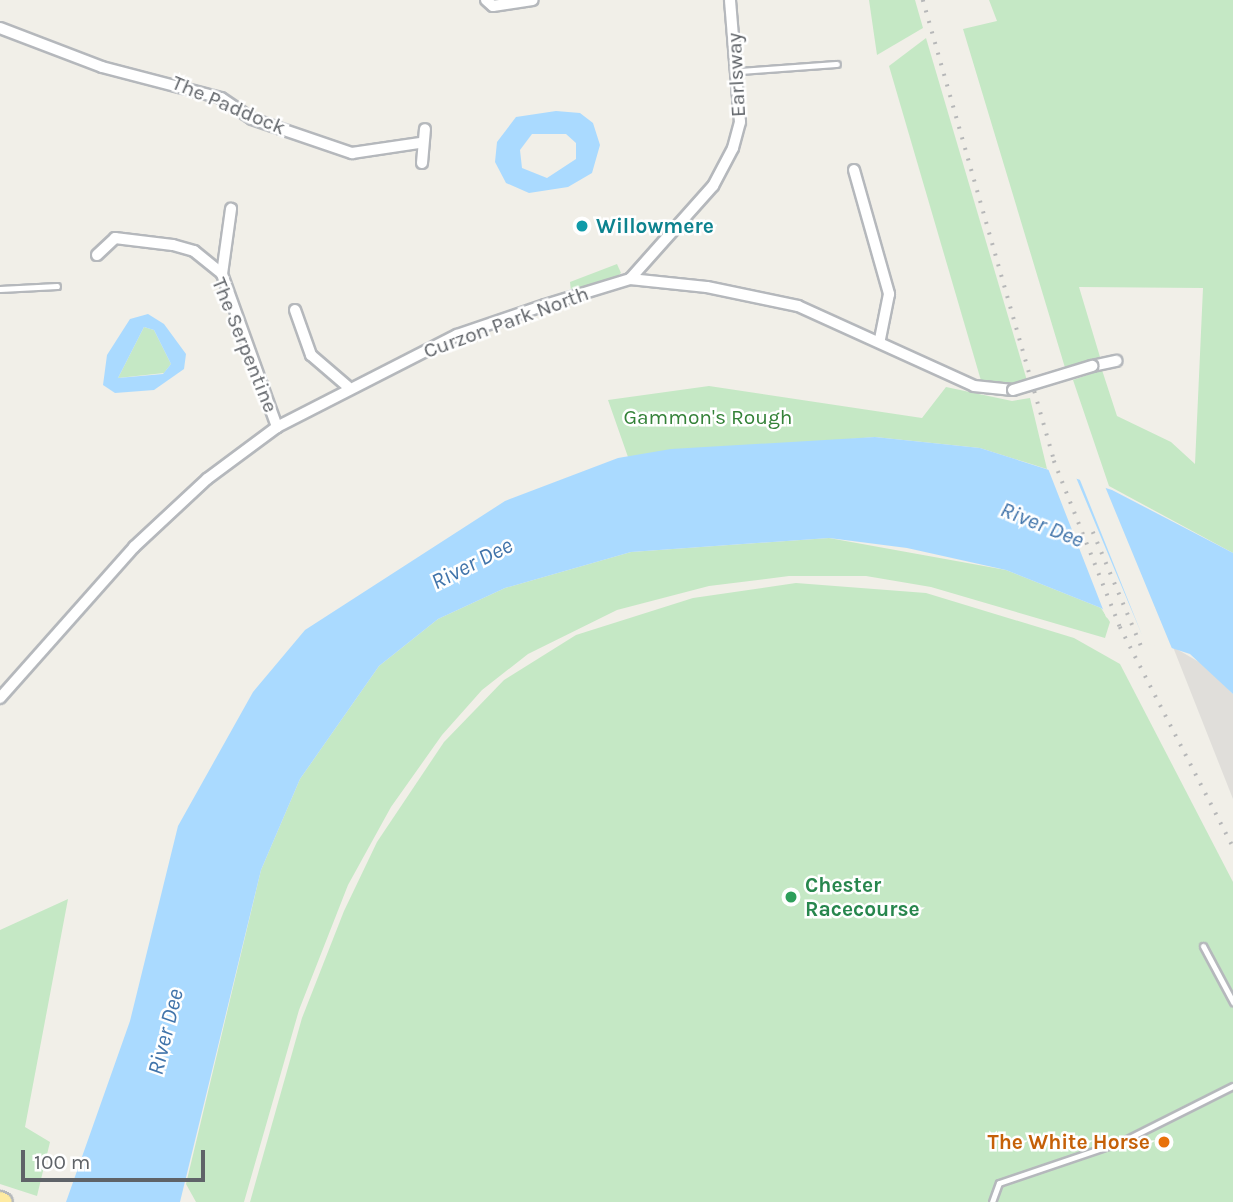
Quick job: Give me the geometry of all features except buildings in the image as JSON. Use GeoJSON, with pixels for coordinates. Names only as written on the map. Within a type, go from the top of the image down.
{"type":"FeatureCollection","features":[{"type":"Feature","properties":{"kind":"street"},"geometry":{"type":"LineString","coordinates":[[486,0],[493,6],[533,0]]}},
{"type":"Feature","properties":{"kind":"street","name":"Earlsway"},"geometry":{"type":"LineString","coordinates":[[630,279],[713,186],[733,148],[740,121],[739,71],[730,0]]}},
{"type":"Feature","properties":{"kind":"street","name":"The Paddock"},"geometry":{"type":"LineString","coordinates":[[0,28],[102,66],[221,97],[252,119],[352,153],[420,143]]}},
{"type":"Feature","properties":{"kind":"street"},"geometry":{"type":"LineString","coordinates":[[422,163],[420,143],[425,129]]}},
{"type":"Feature","properties":{"kind":"street"},"geometry":{"type":"LineString","coordinates":[[854,170],[889,294],[880,339]]}},
{"type":"Feature","properties":{"kind":"street"},"geometry":{"type":"LineString","coordinates":[[222,274],[231,209]]}},
{"type":"Feature","properties":{"kind":"street","name":"The Serpentine"},"geometry":{"type":"LineString","coordinates":[[97,255],[114,238],[173,245],[194,251],[222,274],[277,427]]}},
{"type":"Feature","properties":{"kind":"street","name":"Curzon Park North"},"geometry":{"type":"LineString","coordinates":[[0,698],[134,547],[207,479],[277,427],[347,386],[457,335],[630,279],[798,306],[880,339],[974,386],[1013,390],[1116,361]]}},
{"type":"Feature","properties":{"kind":"street"},"geometry":{"type":"LineString","coordinates":[[295,310],[311,355],[347,386]]}},
{"type":"Feature","properties":{"kind":"lane"},"geometry":{"type":"LineString","coordinates":[[739,71],[836,64]]}},
{"type":"Feature","properties":{"kind":"lane"},"geometry":{"type":"LineString","coordinates":[[0,289],[57,286]]}},
{"type":"Feature","properties":{"kind":"lane"},"geometry":{"type":"LineString","coordinates":[[1203,946],[1233,1002]]}},
{"type":"Feature","properties":{"kind":"lane"},"geometry":{"type":"LineString","coordinates":[[992,1202],[999,1183],[1122,1141],[1233,1086]]}},
{"type":"Feature","properties":{"kind":"shaded area"},"geometry":{"type":"Polygon","coordinates":[[[1173,647],[1206,666],[1233,694],[1233,799],[1173,647]]]}},
{"type":"Feature","properties":{"kind":"green space"},"geometry":{"type":"Polygon","coordinates":[[[869,0],[915,0],[923,28],[877,55],[869,0]]]}},
{"type":"Feature","properties":{"kind":"green space"},"geometry":{"type":"Polygon","coordinates":[[[989,0],[1233,0],[1233,553],[1109,486],[1073,380],[1102,370],[1117,416],[1171,442],[1195,464],[1203,288],[1079,287],[1100,357],[1066,371],[963,29],[997,21],[989,0]]]}},
{"type":"Feature","properties":{"kind":"green space"},"geometry":{"type":"Polygon","coordinates":[[[926,38],[1028,384],[999,392],[982,384],[889,66],[926,38]]]}},
{"type":"Feature","properties":{"kind":"green space"},"geometry":{"type":"Polygon","coordinates":[[[617,264],[621,273],[609,283],[571,291],[570,282],[617,264]]]}},
{"type":"Feature","properties":{"kind":"green space"},"geometry":{"type":"Polygon","coordinates":[[[144,327],[154,330],[171,364],[164,373],[118,378],[144,327]]]}},
{"type":"Feature","properties":{"kind":"green space","name":"Gammon's Rough"},"geometry":{"type":"Polygon","coordinates":[[[709,386],[922,418],[946,387],[1012,401],[1030,398],[1047,469],[980,448],[875,437],[628,457],[608,400],[709,386]]]}},
{"type":"Feature","properties":{"kind":"green space"},"geometry":{"type":"Polygon","coordinates":[[[829,538],[1006,570],[1101,608],[1110,622],[1105,638],[931,587],[866,576],[789,576],[709,586],[617,610],[528,654],[482,690],[442,735],[391,807],[348,885],[299,1010],[244,1202],[196,1202],[186,1184],[261,870],[300,779],[379,666],[438,619],[505,588],[631,552],[829,538]]]}},
{"type":"Feature","properties":{"kind":"green space","name":"Chester Racecourse"},"geometry":{"type":"Polygon","coordinates":[[[796,583],[926,593],[1074,638],[1120,664],[1233,882],[1233,1202],[250,1202],[302,1018],[344,911],[377,842],[444,742],[504,680],[576,635],[693,598],[796,583]]]}},
{"type":"Feature","properties":{"kind":"green space"},"geometry":{"type":"Polygon","coordinates":[[[68,899],[25,1127],[50,1142],[37,1196],[0,1184],[0,930],[68,899]]]}},
{"type":"Feature","properties":{"kind":"water"},"geometry":{"type":"Polygon","coordinates":[[[556,111],[580,113],[593,123],[600,145],[592,173],[568,187],[529,193],[506,183],[495,162],[497,142],[516,117],[556,111]],[[532,134],[520,150],[522,168],[547,178],[576,159],[576,143],[566,134],[532,134]]]}},
{"type":"Feature","properties":{"kind":"water"},"geometry":{"type":"Polygon","coordinates":[[[148,314],[164,324],[186,354],[184,369],[154,390],[115,393],[103,385],[107,355],[130,319],[148,314]],[[144,327],[118,378],[163,374],[171,364],[154,330],[144,327]]]}},
{"type":"Feature","properties":{"kind":"water","name":"River Dee"},"geometry":{"type":"Polygon","coordinates":[[[875,437],[980,448],[1112,490],[1233,553],[1233,694],[1190,654],[1141,638],[1101,608],[1006,570],[907,548],[829,538],[631,552],[505,588],[438,619],[379,666],[300,779],[261,870],[180,1202],[66,1202],[130,1021],[178,826],[253,692],[305,630],[505,501],[618,458],[671,449],[875,437]]]}},
{"type":"Feature","properties":{"kind":"pier"},"geometry":{"type":"Polygon","coordinates":[[[1047,466],[1075,475],[1142,635],[1078,475],[1104,484],[1173,651],[1140,642],[1106,617],[1047,466]]]}},
{"type":"Feature","properties":{"kind":"railway"},"geometry":{"type":"LineString","coordinates":[[923,0],[1054,461],[1120,627],[1233,847]]}},
{"type":"Feature","properties":{"kind":"railway"},"geometry":{"type":"LineString","coordinates":[[1093,532],[1142,648]]}},
{"type":"Feature","properties":{"kind":"place","name":"Willowmere"},"geometry":{"type":"Point","coordinates":[582,226]}},
{"type":"Feature","properties":{"kind":"place","name":"Chester Racecourse"},"geometry":{"type":"Point","coordinates":[791,897]}},
{"type":"Feature","properties":{"kind":"place","name":"The White Horse"},"geometry":{"type":"Point","coordinates":[1164,1142]}}]}
